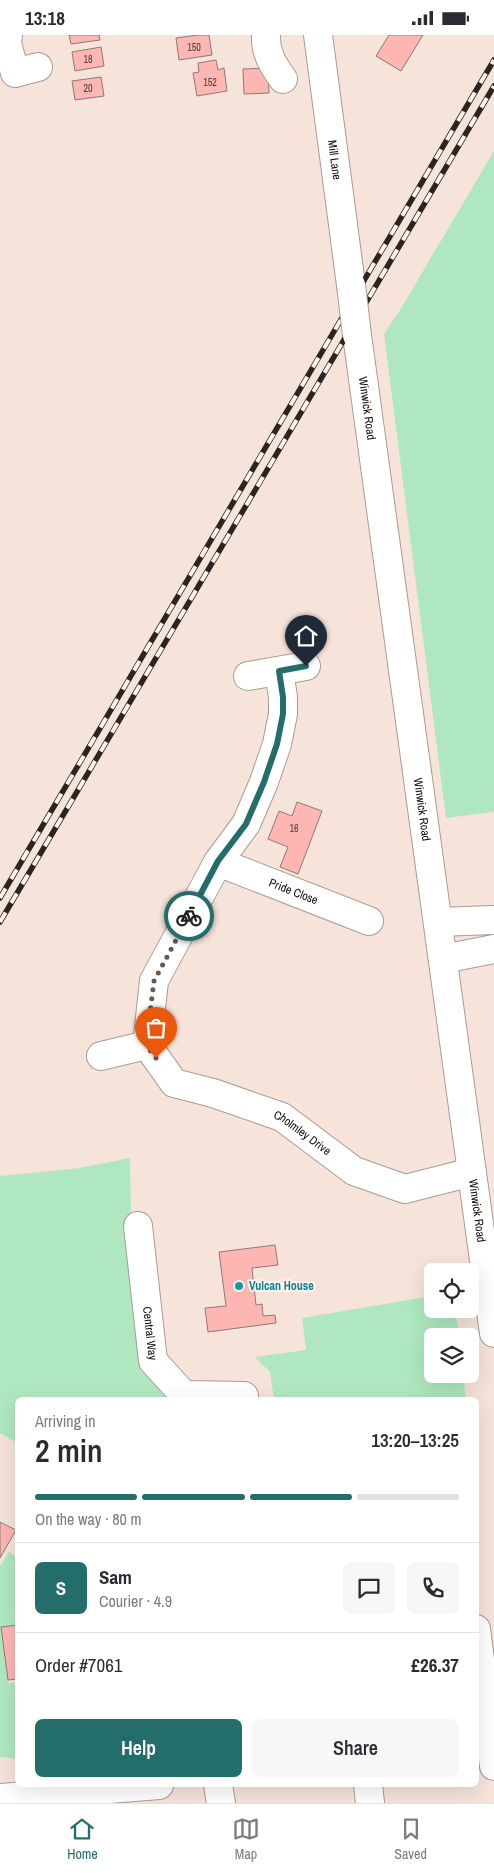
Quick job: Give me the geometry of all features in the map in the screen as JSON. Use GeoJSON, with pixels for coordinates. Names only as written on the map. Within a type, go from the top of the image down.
{"type":"FeatureCollection","features":[{"type":"Feature","properties":{"kind":"street"},"geometry":{"type":"LineString","coordinates":[[8,35],[7,43],[19,76]]}},
{"type":"Feature","properties":{"kind":"street"},"geometry":{"type":"LineString","coordinates":[[266,35],[266,48],[271,62],[283,79]]}},
{"type":"Feature","properties":{"kind":"street","name":"Mill Lane"},"geometry":{"type":"LineString","coordinates":[[318,35],[351,285]]}},
{"type":"Feature","properties":{"kind":"street","name":"Winwick Road"},"geometry":{"type":"LineString","coordinates":[[351,285],[494,1333]]}},
{"type":"Feature","properties":{"kind":"street"},"geometry":{"type":"LineString","coordinates":[[248,676],[306,666]]}},
{"type":"Feature","properties":{"kind":"street"},"geometry":{"type":"LineString","coordinates":[[101,1056],[146,1045],[154,981],[218,861],[246,824],[264,782],[277,744],[283,714],[283,697],[279,671]]}},
{"type":"Feature","properties":{"kind":"street","name":"Pride Close"},"geometry":{"type":"LineString","coordinates":[[218,861],[368,921]]}},
{"type":"Feature","properties":{"kind":"street"},"geometry":{"type":"LineString","coordinates":[[438,922],[494,920]]}},
{"type":"Feature","properties":{"kind":"street"},"geometry":{"type":"LineString","coordinates":[[443,959],[494,949]]}},
{"type":"Feature","properties":{"kind":"street","name":"Cholmley Drive"},"geometry":{"type":"LineString","coordinates":[[146,1045],[174,1083],[213,1093],[282,1117],[354,1171],[405,1189],[472,1172]]}},
{"type":"Feature","properties":{"kind":"street","name":"Central Way"},"geometry":{"type":"LineString","coordinates":[[138,1226],[153,1361],[184,1395],[244,1397]]}},
{"type":"Feature","properties":{"kind":"street"},"geometry":{"type":"LineString","coordinates":[[479,1652],[494,1766]]}},
{"type":"Feature","properties":{"kind":"street"},"geometry":{"type":"LineString","coordinates":[[0,1798],[135,1787]]}},
{"type":"Feature","properties":{"kind":"street"},"geometry":{"type":"LineString","coordinates":[[218,1787],[221,1803]]}},
{"type":"Feature","properties":{"kind":"street"},"geometry":{"type":"LineString","coordinates":[[368,1787],[370,1803]]}},
{"type":"Feature","properties":{"kind":"green space"},"geometry":{"type":"Polygon","coordinates":[[[494,151],[494,812],[446,818],[384,334],[494,151]]]}},
{"type":"Feature","properties":{"kind":"green space"},"geometry":{"type":"Polygon","coordinates":[[[130,1158],[131,1220],[174,1397],[15,1397],[15,1442],[0,1433],[0,1176],[80,1168],[130,1158]]]}},
{"type":"Feature","properties":{"kind":"green space"},"geometry":{"type":"Polygon","coordinates":[[[424,1297],[424,1318],[456,1318],[458,1328],[424,1328],[424,1383],[464,1383],[466,1397],[274,1397],[270,1372],[255,1357],[306,1350],[302,1318],[424,1297]]]}},
{"type":"Feature","properties":{"kind":"green space"},"geometry":{"type":"Polygon","coordinates":[[[9,1552],[15,1556],[15,1625],[1,1628],[8,1683],[15,1682],[15,1759],[0,1757],[0,1566],[9,1552]]]}},
{"type":"Feature","properties":{"kind":"building"},"geometry":{"type":"Polygon","coordinates":[[[69,35],[99,35],[100,40],[71,44],[69,35]]]}},
{"type":"Feature","properties":{"kind":"building"},"geometry":{"type":"Polygon","coordinates":[[[209,35],[212,55],[179,60],[176,38],[209,35]]]}},
{"type":"Feature","properties":{"kind":"building"},"geometry":{"type":"Polygon","coordinates":[[[389,35],[423,35],[401,71],[376,56],[389,35]]]}},
{"type":"Feature","properties":{"kind":"building"},"geometry":{"type":"Polygon","coordinates":[[[101,47],[104,66],[75,71],[72,52],[101,47]]]}},
{"type":"Feature","properties":{"kind":"building"},"geometry":{"type":"Polygon","coordinates":[[[216,60],[218,70],[224,68],[227,91],[197,96],[193,73],[199,72],[198,63],[216,60]]]}},
{"type":"Feature","properties":{"kind":"building"},"geometry":{"type":"Polygon","coordinates":[[[268,68],[269,93],[244,94],[243,69],[268,68]]]}},
{"type":"Feature","properties":{"kind":"building"},"geometry":{"type":"Polygon","coordinates":[[[101,77],[104,96],[75,100],[72,81],[101,77]]]}},
{"type":"Feature","properties":{"kind":"building"},"geometry":{"type":"Polygon","coordinates":[[[297,802],[322,811],[298,874],[280,867],[288,847],[268,839],[279,811],[292,816],[297,802]]]}},
{"type":"Feature","properties":{"kind":"building","name":"Vulcan House"},"geometry":{"type":"Polygon","coordinates":[[[275,1245],[278,1265],[252,1268],[256,1305],[262,1304],[263,1316],[275,1315],[276,1323],[208,1332],[205,1308],[226,1306],[219,1252],[275,1245]]]}},
{"type":"Feature","properties":{"kind":"building"},"geometry":{"type":"Polygon","coordinates":[[[0,1522],[15,1530],[15,1532],[0,1558],[0,1522]]]}},
{"type":"Feature","properties":{"kind":"building"},"geometry":{"type":"Polygon","coordinates":[[[15,1625],[15,1679],[8,1680],[1,1627],[15,1625]]]}},
{"type":"Feature","properties":{"kind":"railway"},"geometry":{"type":"LineString","coordinates":[[0,898],[494,60]]}},
{"type":"Feature","properties":{"kind":"railway"},"geometry":{"type":"LineString","coordinates":[[0,922],[494,86]]}},
{"type":"Feature","properties":{"kind":"way so far"},"geometry":{"type":"LineString","coordinates":[[156,1058],[146,1045],[154,981],[189,916]]}},
{"type":"Feature","properties":{"kind":"place","name":"Vulcan House"},"geometry":{"type":"Point","coordinates":[239,1286]}},
{"type":"Feature","properties":{"kind":"route"},"geometry":{"type":"LineString","coordinates":[[189,916],[218,861],[246,824],[264,782],[277,744],[283,714],[283,697],[279,671],[306,666]]}}]}
